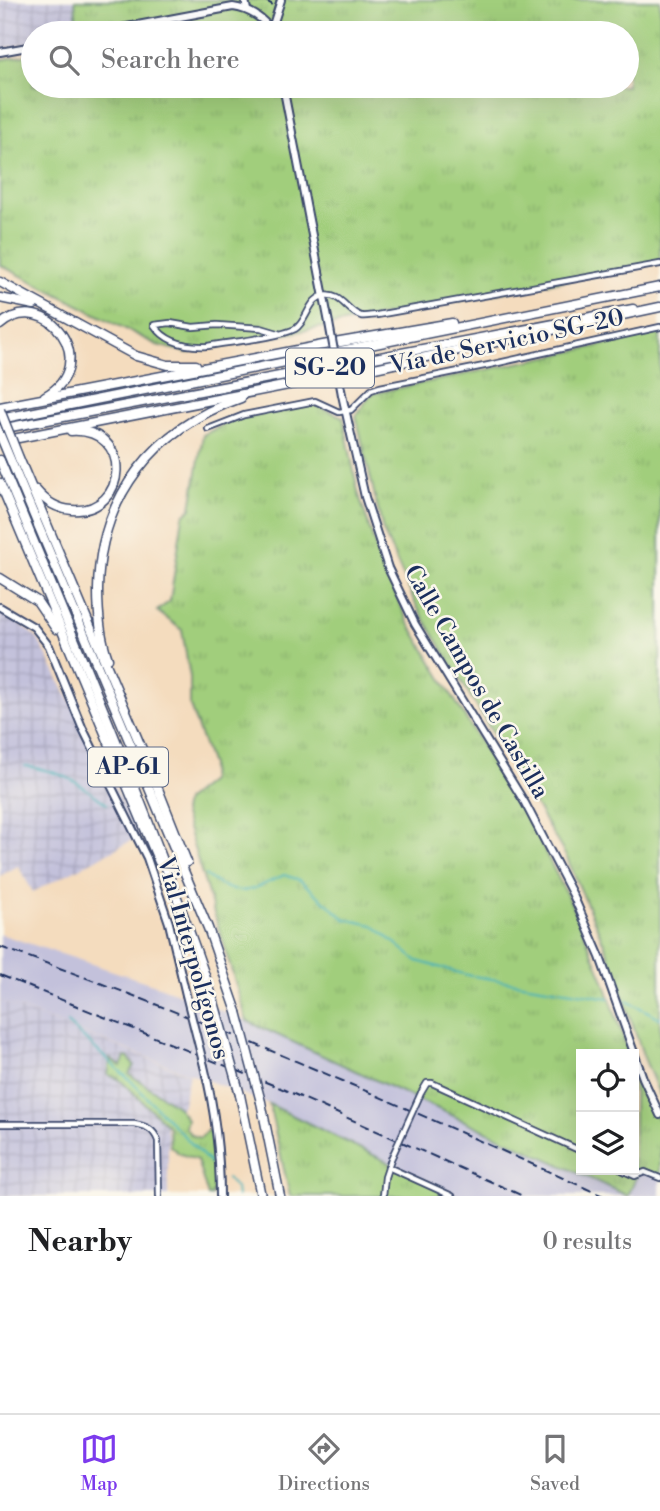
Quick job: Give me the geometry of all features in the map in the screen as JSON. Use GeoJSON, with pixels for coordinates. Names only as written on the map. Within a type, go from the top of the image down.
{"type":"FeatureCollection","features":[{"type":"Feature","properties":{"kind":"highway"},"geometry":{"type":"LineString","coordinates":[[0,282],[136,356],[158,363],[190,365],[248,359]]}},
{"type":"Feature","properties":{"kind":"highway","name":"SG-20"},"geometry":{"type":"LineString","coordinates":[[0,419],[660,287]]}},
{"type":"Feature","properties":{"kind":"highway"},"geometry":{"type":"LineString","coordinates":[[0,298],[31,304],[84,329]]}},
{"type":"Feature","properties":{"kind":"highway"},"geometry":{"type":"LineString","coordinates":[[40,433],[83,431],[102,439],[115,455],[117,470],[110,492],[100,503],[85,510],[58,507],[45,500],[25,471],[8,461],[0,408],[366,337],[575,303]]}},
{"type":"Feature","properties":{"kind":"highway"},"geometry":{"type":"LineString","coordinates":[[0,441],[324,378],[660,306]]}},
{"type":"Feature","properties":{"kind":"highway","name":"SG-20"},"geometry":{"type":"LineString","coordinates":[[0,429],[660,306]]}},
{"type":"Feature","properties":{"kind":"highway"},"geometry":{"type":"LineString","coordinates":[[0,325],[21,315],[39,317],[58,328],[68,349],[69,368],[61,384],[45,396],[21,403]]}},
{"type":"Feature","properties":{"kind":"highway"},"geometry":{"type":"LineString","coordinates":[[208,928],[180,844],[106,653],[98,604],[100,559],[119,499],[144,461],[162,442],[202,414],[244,397],[324,378]]}},
{"type":"Feature","properties":{"kind":"highway","name":"AP-61"},"geometry":{"type":"LineString","coordinates":[[0,435],[189,928],[214,1002],[240,1095],[261,1196]]}},
{"type":"Feature","properties":{"kind":"highway","name":"AP-61"},"geometry":{"type":"LineString","coordinates":[[8,461],[208,928],[237,1012],[261,1102],[280,1196]]}},
{"type":"Feature","properties":{"kind":"highway"},"geometry":{"type":"LineString","coordinates":[[25,471],[135,730]]}},
{"type":"Feature","properties":{"kind":"highway"},"geometry":{"type":"LineString","coordinates":[[0,483],[189,928]]}},
{"type":"Feature","properties":{"kind":"highway"},"geometry":{"type":"LineString","coordinates":[[0,580],[33,598],[50,618],[84,684]]}},
{"type":"Feature","properties":{"kind":"main road"},"geometry":{"type":"LineString","coordinates":[[157,21],[225,8],[243,0],[247,10],[261,19],[277,12]]}},
{"type":"Feature","properties":{"kind":"main road"},"geometry":{"type":"LineString","coordinates":[[275,21],[281,0]]}},
{"type":"Feature","properties":{"kind":"main road"},"geometry":{"type":"LineString","coordinates":[[225,8],[247,10]]}},
{"type":"Feature","properties":{"kind":"main road"},"geometry":{"type":"LineString","coordinates":[[0,52],[21,48]]}},
{"type":"Feature","properties":{"kind":"main road","name":"Calle Campos de Castilla"},"geometry":{"type":"LineString","coordinates":[[285,98],[342,396],[365,497],[388,568],[415,624],[518,791],[567,883],[600,957],[648,1091],[660,1115]]}},
{"type":"Feature","properties":{"kind":"main road","name":"Vial Interpolígonos"},"geometry":{"type":"LineString","coordinates":[[0,607],[34,627],[49,646],[82,727],[147,858],[169,923],[215,1113],[220,1149],[220,1196]]}},
{"type":"Feature","properties":{"kind":"street","name":"Vía de Servicio SG-20"},"geometry":{"type":"LineString","coordinates":[[323,296],[334,296],[360,316],[377,315],[660,264]]}},
{"type":"Feature","properties":{"kind":"street"},"geometry":{"type":"LineString","coordinates":[[278,333],[239,326],[193,327],[170,323],[154,325],[165,337],[197,346],[278,333],[290,331],[300,326],[308,310],[323,296]]}},
{"type":"Feature","properties":{"kind":"street","name":"Vía de Servicio SG-20"},"geometry":{"type":"LineString","coordinates":[[346,411],[358,404],[371,390],[380,387],[660,327]]}},
{"type":"Feature","properties":{"kind":"street"},"geometry":{"type":"LineString","coordinates":[[208,429],[244,415],[315,401],[339,412],[346,411]]}},
{"type":"Feature","properties":{"kind":"street"},"geometry":{"type":"LineString","coordinates":[[383,1196],[391,1159],[427,1083],[576,1149]]}},
{"type":"Feature","properties":{"kind":"street"},"geometry":{"type":"LineString","coordinates":[[0,1124],[138,1125],[153,1131],[158,1141],[159,1196]]}},
{"type":"Feature","properties":{"kind":"street"},"geometry":{"type":"LineString","coordinates":[[388,1167],[452,1196]]}},
{"type":"Feature","properties":{"kind":"street"},"geometry":{"type":"LineString","coordinates":[[639,1174],[645,1172],[660,1178]]}},
{"type":"Feature","properties":{"kind":"shaded area"},"geometry":{"type":"Polygon","coordinates":[[[0,0],[75,0],[76,21],[21,21],[21,45],[0,49],[0,0]]]}},
{"type":"Feature","properties":{"kind":"shaded area"},"geometry":{"type":"Polygon","coordinates":[[[0,613],[38,639],[140,836],[33,892],[18,866],[0,876],[0,613]]]}},
{"type":"Feature","properties":{"kind":"shaded area"},"geometry":{"type":"Polygon","coordinates":[[[0,934],[159,986],[247,1021],[576,1172],[576,1175],[582,1175],[628,1196],[457,1196],[269,1104],[0,1001],[0,934]]]}},
{"type":"Feature","properties":{"kind":"shaded area"},"geometry":{"type":"Polygon","coordinates":[[[0,1001],[189,1074],[178,1116],[162,1097],[168,1140],[168,1196],[0,1196],[0,1001]]]}},
{"type":"Feature","properties":{"kind":"shaded area"},"geometry":{"type":"Polygon","coordinates":[[[640,1168],[660,1177],[660,1196],[628,1196],[640,1168]]]}},
{"type":"Feature","properties":{"kind":"green space"},"geometry":{"type":"Polygon","coordinates":[[[75,0],[660,0],[660,262],[188,353],[157,345],[0,265],[0,60],[21,56],[21,98],[639,98],[639,21],[76,21],[75,0]]]}},
{"type":"Feature","properties":{"kind":"green space"},"geometry":{"type":"Polygon","coordinates":[[[660,333],[660,1096],[608,953],[567,858],[416,605],[383,531],[356,416],[371,394],[660,333]]]}},
{"type":"Feature","properties":{"kind":"green space"},"geometry":{"type":"Polygon","coordinates":[[[316,405],[343,417],[358,492],[378,555],[408,622],[540,842],[572,905],[603,978],[627,1049],[576,1049],[576,1172],[247,1021],[183,812],[185,801],[210,781],[211,765],[190,706],[190,677],[182,630],[157,611],[170,601],[183,516],[191,508],[203,435],[234,419],[316,405]]]}},
{"type":"Feature","properties":{"kind":"green space"},"geometry":{"type":"Polygon","coordinates":[[[125,1057],[134,1065],[129,1074],[177,1106],[187,1119],[185,1127],[191,1135],[200,1138],[208,1130],[212,1132],[214,1189],[211,1196],[208,1196],[197,1160],[178,1153],[170,1146],[169,1127],[119,1079],[108,1075],[110,1059],[121,1066],[125,1057]]]}},
{"type":"Feature","properties":{"kind":"green space"},"geometry":{"type":"Polygon","coordinates":[[[639,1083],[660,1123],[660,1177],[640,1168],[639,1170],[639,1083]]]}},
{"type":"Feature","properties":{"kind":"green space"},"geometry":{"type":"Polygon","coordinates":[[[269,1104],[457,1196],[290,1196],[269,1104]]]}},
{"type":"Feature","properties":{"kind":"green space"},"geometry":{"type":"Polygon","coordinates":[[[582,1175],[637,1175],[628,1196],[582,1175]]]}},
{"type":"Feature","properties":{"kind":"waterway"},"geometry":{"type":"LineString","coordinates":[[25,766],[69,779],[107,804]]}},
{"type":"Feature","properties":{"kind":"waterway"},"geometry":{"type":"LineString","coordinates":[[205,875],[227,888],[244,891],[284,875],[300,880],[345,919],[373,925],[417,961],[467,975],[609,998]]}},
{"type":"Feature","properties":{"kind":"waterway"},"geometry":{"type":"LineString","coordinates":[[625,1000],[660,1018]]}},
{"type":"Feature","properties":{"kind":"waterway"},"geometry":{"type":"LineString","coordinates":[[67,1023],[132,1082],[212,1165]]}},
{"type":"Feature","properties":{"kind":"waterway"},"geometry":{"type":"LineString","coordinates":[[227,1178],[236,1188],[237,1196]]}},
{"type":"Feature","properties":{"kind":"railway"},"geometry":{"type":"LineString","coordinates":[[264,0],[273,5]]}},
{"type":"Feature","properties":{"kind":"railway"},"geometry":{"type":"LineString","coordinates":[[0,947],[77,974],[229,1034],[380,1097],[603,1196]]}},
{"type":"Feature","properties":{"kind":"railway"},"geometry":{"type":"LineString","coordinates":[[0,975],[278,1087],[523,1196]]}}]}
